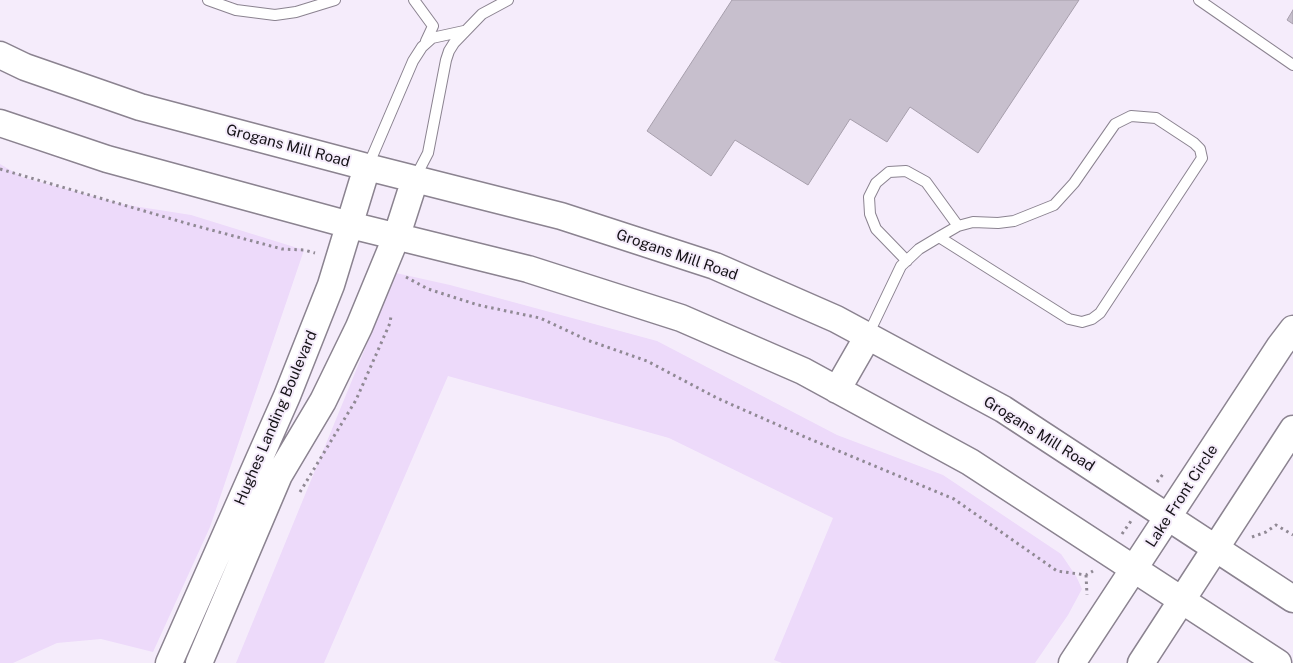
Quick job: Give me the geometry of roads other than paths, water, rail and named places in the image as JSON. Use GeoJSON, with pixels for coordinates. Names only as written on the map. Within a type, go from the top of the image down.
{"type":"FeatureCollection","features":[{"type":"Feature","properties":{"kind":"main road","name":"Grogans Mill Road"},"geometry":{"type":"LineString","coordinates":[[0,55],[25,68],[140,106],[367,167],[561,216],[715,266],[836,319],[1003,409],[1293,599]]}},
{"type":"Feature","properties":{"kind":"main road"},"geometry":{"type":"LineString","coordinates":[[0,123],[107,159],[350,225],[397,235],[528,269],[682,318],[803,371],[970,462],[1130,576],[1182,601],[1278,663]]}},
{"type":"Feature","properties":{"kind":"main road","name":"Hughes Landing Boulevard"},"geometry":{"type":"LineString","coordinates":[[169,663],[276,422],[331,285],[367,167]]}},
{"type":"Feature","properties":{"kind":"main road","name":"Hughes Landing Boulevard"},"geometry":{"type":"LineString","coordinates":[[199,663],[279,476],[327,393],[360,327],[397,276],[397,235],[415,179]]}},
{"type":"Feature","properties":{"kind":"main road","name":"Lake Front Circle"},"geometry":{"type":"LineString","coordinates":[[1072,663],[1293,329]]}},
{"type":"Feature","properties":{"kind":"main road"},"geometry":{"type":"LineString","coordinates":[[837,390],[868,336]]}},
{"type":"Feature","properties":{"kind":"main road"},"geometry":{"type":"LineString","coordinates":[[1141,663],[1293,429]]}},
{"type":"Feature","properties":{"kind":"lane"},"geometry":{"type":"LineString","coordinates":[[208,0],[236,10],[275,15],[296,12],[335,0]]}},
{"type":"Feature","properties":{"kind":"lane"},"geometry":{"type":"LineString","coordinates":[[367,167],[413,61],[433,26],[414,0]]}},
{"type":"Feature","properties":{"kind":"lane"},"geometry":{"type":"LineString","coordinates":[[415,179],[428,153],[446,60],[454,43],[482,14],[508,0]]}},
{"type":"Feature","properties":{"kind":"lane"},"geometry":{"type":"LineString","coordinates":[[1199,0],[1293,65]]}},
{"type":"Feature","properties":{"kind":"lane"},"geometry":{"type":"LineString","coordinates":[[422,47],[432,38],[461,33],[465,30]]}},
{"type":"Feature","properties":{"kind":"lane"},"geometry":{"type":"LineString","coordinates":[[868,336],[901,266],[920,249],[939,237],[958,226],[974,222],[998,223],[1014,221],[1054,205],[1074,183],[1115,124],[1131,116],[1156,118],[1200,149],[1202,158],[1100,313],[1092,319],[1082,322],[1069,319],[939,237]]}},
{"type":"Feature","properties":{"kind":"lane"},"geometry":{"type":"LineString","coordinates":[[907,261],[876,229],[870,214],[869,197],[876,183],[889,172],[906,171],[926,182],[958,226]]}}]}
